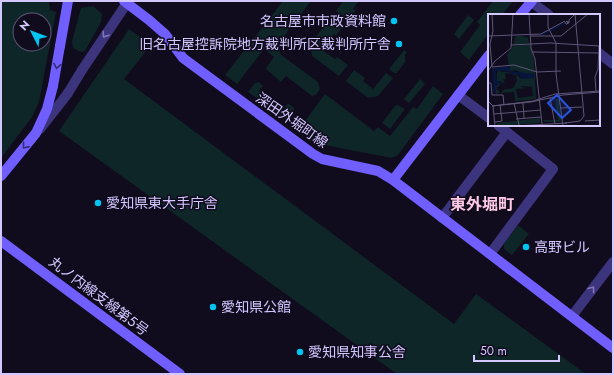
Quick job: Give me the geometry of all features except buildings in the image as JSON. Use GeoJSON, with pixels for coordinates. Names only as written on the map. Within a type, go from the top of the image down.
{"type":"FeatureCollection","features":[{"type":"Feature","properties":{"kind":"street"},"geometry":{"type":"LineString","coordinates":[[36,133],[47,109],[53,86],[68,1]]}},
{"type":"Feature","properties":{"kind":"street"},"geometry":{"type":"LineString","coordinates":[[521,14],[531,1],[548,14]]}},
{"type":"Feature","properties":{"kind":"street"},"geometry":{"type":"LineString","coordinates":[[1,176],[62,102],[126,2]]}},
{"type":"Feature","properties":{"kind":"street","name":"深田外堀町線"},"geometry":{"type":"LineString","coordinates":[[126,2],[165,34],[183,58],[313,154],[322,159],[378,171],[393,180],[613,348]]}},
{"type":"Feature","properties":{"kind":"street"},"geometry":{"type":"LineString","coordinates":[[600,54],[613,64]]}},
{"type":"Feature","properties":{"kind":"street"},"geometry":{"type":"LineString","coordinates":[[393,180],[488,56]]}},
{"type":"Feature","properties":{"kind":"street"},"geometry":{"type":"LineString","coordinates":[[458,95],[488,117]]}},
{"type":"Feature","properties":{"kind":"street"},"geometry":{"type":"LineString","coordinates":[[490,254],[553,169],[499,126]]}},
{"type":"Feature","properties":{"kind":"street"},"geometry":{"type":"LineString","coordinates":[[442,218],[507,132]]}},
{"type":"Feature","properties":{"kind":"street","name":"丸ノ内線支線第５号"},"geometry":{"type":"LineString","coordinates":[[1,241],[180,374]]}},
{"type":"Feature","properties":{"kind":"street"},"geometry":{"type":"LineString","coordinates":[[572,316],[613,262]]}},
{"type":"Feature","properties":{"kind":"green space"},"geometry":{"type":"Polygon","coordinates":[[[1,1],[49,1],[50,10],[56,12],[52,33],[52,12],[12,12],[12,52],[48,52],[39,102],[32,117],[1,158],[1,1]]]}},
{"type":"Feature","properties":{"kind":"green space"},"geometry":{"type":"Polygon","coordinates":[[[283,1],[311,1],[279,43],[280,54],[318,82],[320,89],[316,95],[312,96],[286,76],[281,82],[267,70],[266,68],[274,57],[264,49],[237,84],[225,75],[283,1]]]}},
{"type":"Feature","properties":{"kind":"green space"},"geometry":{"type":"Polygon","coordinates":[[[343,1],[359,1],[353,9],[356,10],[348,20],[336,11],[343,1]]]}},
{"type":"Feature","properties":{"kind":"green space"},"geometry":{"type":"Polygon","coordinates":[[[493,1],[513,1],[503,14],[488,14],[488,34],[469,60],[460,52],[480,25],[477,22],[493,1]]]}},
{"type":"Feature","properties":{"kind":"green space"},"geometry":{"type":"Polygon","coordinates":[[[93,6],[102,14],[101,22],[85,51],[83,52],[73,47],[72,41],[81,8],[93,6]]]}},
{"type":"Feature","properties":{"kind":"green space"},"geometry":{"type":"Polygon","coordinates":[[[468,15],[474,20],[459,39],[454,34],[468,15]]]}},
{"type":"Feature","properties":{"kind":"green space"},"geometry":{"type":"Polygon","coordinates":[[[332,16],[344,26],[336,35],[334,34],[322,50],[335,59],[337,57],[348,65],[339,76],[312,56],[310,44],[332,16]]]}},
{"type":"Feature","properties":{"kind":"green space"},"geometry":{"type":"Polygon","coordinates":[[[129,29],[151,45],[124,79],[454,324],[476,294],[586,374],[397,374],[59,131],[129,29]]]}},
{"type":"Feature","properties":{"kind":"green space"},"geometry":{"type":"Polygon","coordinates":[[[404,50],[407,52],[405,55],[405,62],[396,74],[389,69],[404,50]]]}},
{"type":"Feature","properties":{"kind":"green space"},"geometry":{"type":"Polygon","coordinates":[[[354,70],[365,78],[363,81],[373,89],[386,73],[393,78],[378,96],[368,98],[346,81],[354,70]]]}},
{"type":"Feature","properties":{"kind":"green space"},"geometry":{"type":"Polygon","coordinates":[[[420,79],[425,84],[409,103],[404,99],[420,79]]]}},
{"type":"Feature","properties":{"kind":"green space"},"geometry":{"type":"Polygon","coordinates":[[[259,82],[263,86],[259,91],[283,110],[288,103],[294,108],[294,114],[288,121],[248,92],[255,83],[259,82]]]}},
{"type":"Feature","properties":{"kind":"green space"},"geometry":{"type":"Polygon","coordinates":[[[433,86],[443,94],[398,155],[392,158],[319,144],[299,129],[325,94],[374,131],[378,127],[390,136],[413,107],[417,109],[433,86]]]}},
{"type":"Feature","properties":{"kind":"green space"},"geometry":{"type":"Polygon","coordinates":[[[398,105],[405,109],[390,129],[382,123],[395,106],[398,105]]]}},
{"type":"Feature","properties":{"kind":"green space"},"geometry":{"type":"Polygon","coordinates":[[[518,225],[529,234],[512,255],[504,249],[504,244],[518,225]]]}},
{"type":"Feature","properties":{"kind":"place","name":"名古屋市市政資料館"},"geometry":{"type":"Point","coordinates":[394,21]}},
{"type":"Feature","properties":{"kind":"place","name":"旧名古屋控訴院地方裁判所区裁判所庁舎"},"geometry":{"type":"Point","coordinates":[399,44]}},
{"type":"Feature","properties":{"kind":"place","name":"愛知県東大手庁舎"},"geometry":{"type":"Point","coordinates":[98,203]}},
{"type":"Feature","properties":{"kind":"place","name":"高野ビル"},"geometry":{"type":"Point","coordinates":[526,247]}},
{"type":"Feature","properties":{"kind":"place","name":"愛知県公館"},"geometry":{"type":"Point","coordinates":[213,307]}},
{"type":"Feature","properties":{"kind":"place","name":"愛知県知事公舎"},"geometry":{"type":"Point","coordinates":[300,352]}},
{"type":"Feature","properties":{"kind":"district","name":"東外堀町"},"geometry":{"type":"Point","coordinates":[482,204]}}]}
